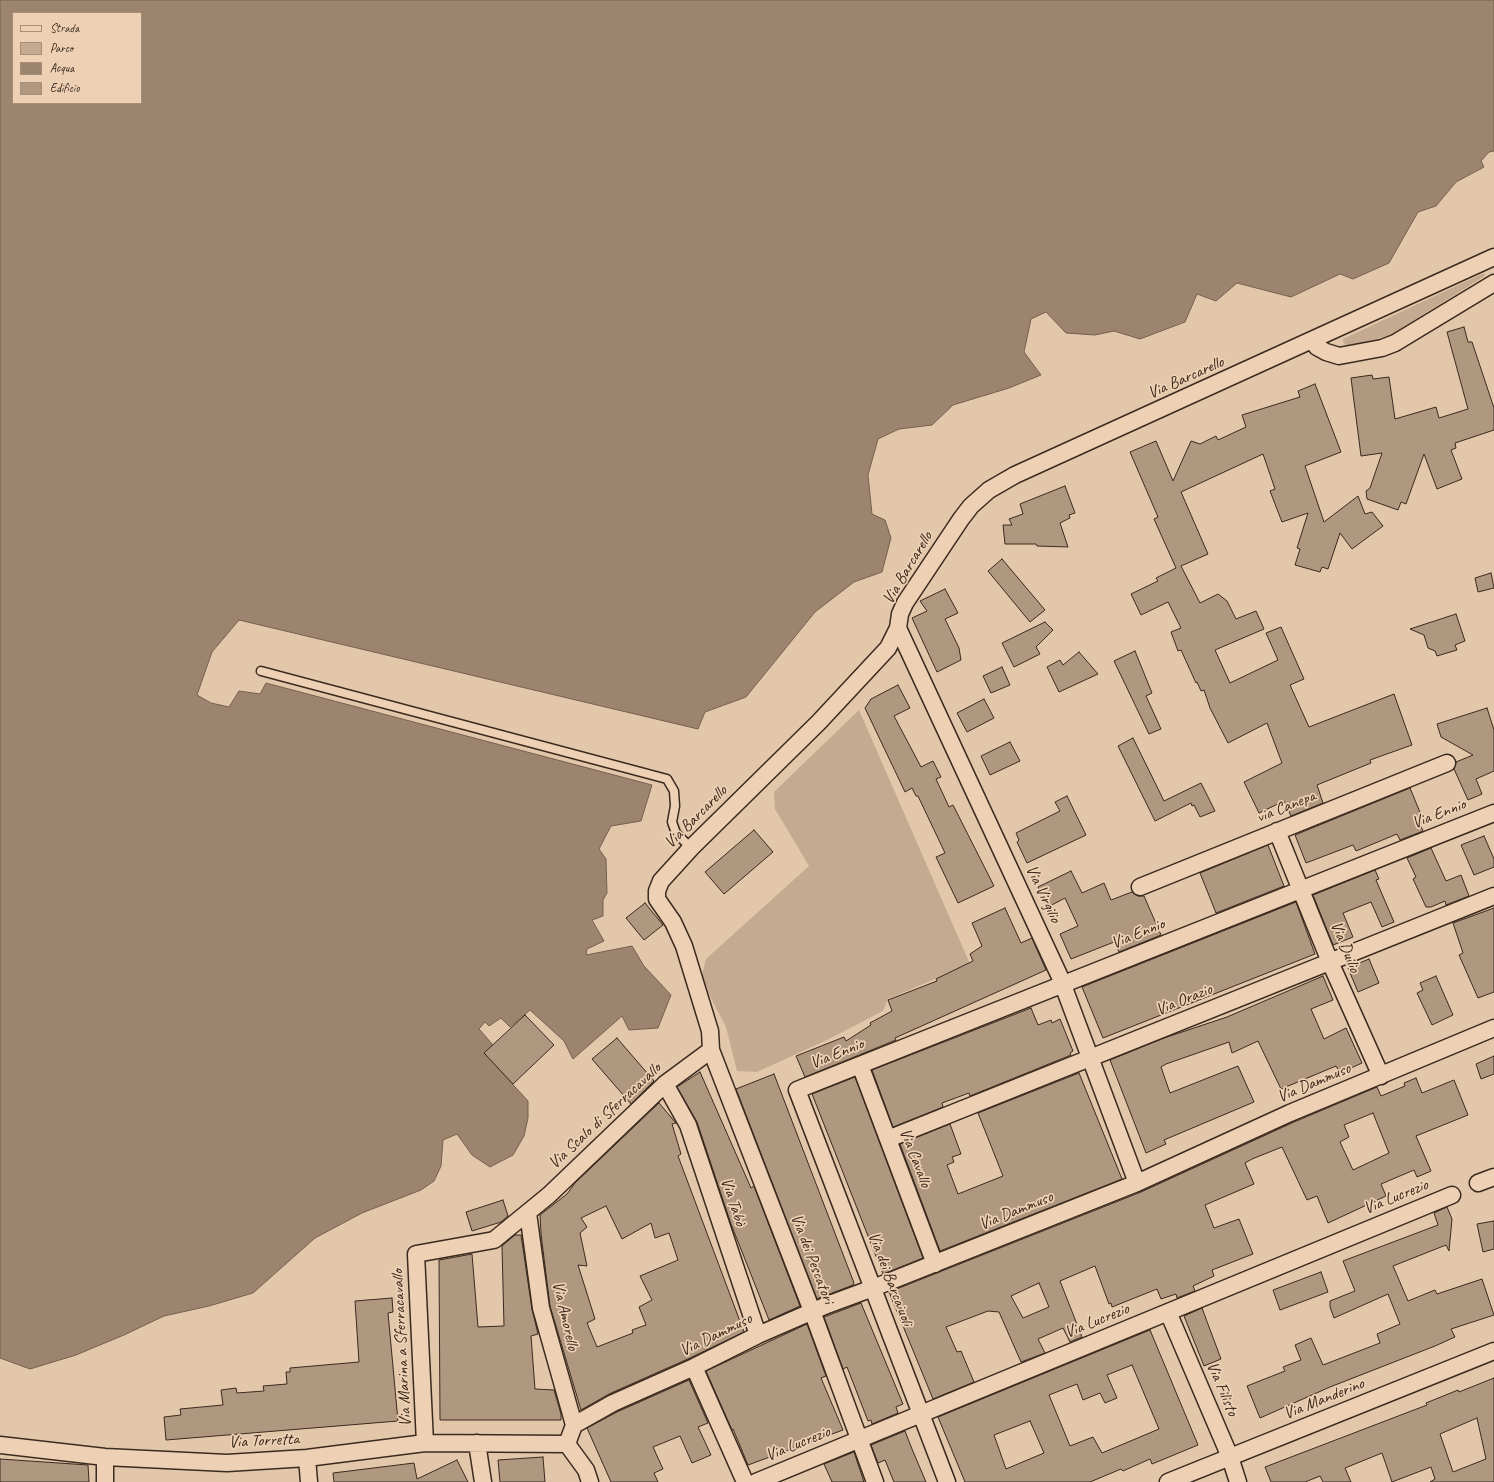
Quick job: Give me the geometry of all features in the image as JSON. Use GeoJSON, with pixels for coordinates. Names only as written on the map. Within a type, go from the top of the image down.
{"type":"FeatureCollection","features":[{"type":"Feature","properties":{"kind":"street","name":"Via Barcarello"},"geometry":{"type":"LineString","coordinates":[[711,1050],[710,1031],[684,946],[674,922],[657,899],[657,891],[660,881],[869,670],[888,648],[898,628],[904,606],[971,506],[989,490],[1016,475],[1313,341],[1494,257]]}},
{"type":"Feature","properties":{"kind":"street"},"geometry":{"type":"LineString","coordinates":[[1313,341],[1318,347],[1326,352],[1339,356],[1382,348],[1395,343],[1494,283]]}},
{"type":"Feature","properties":{"kind":"street","name":"Via Virgilio"},"geometry":{"type":"LineString","coordinates":[[898,628],[1063,985],[1137,1183]]}},
{"type":"Feature","properties":{"kind":"street","name":"via Canepa"},"geometry":{"type":"LineString","coordinates":[[1140,887],[1448,763]]}},
{"type":"Feature","properties":{"kind":"street","name":"Via Ennio"},"geometry":{"type":"LineString","coordinates":[[797,1090],[1494,813]]}},
{"type":"Feature","properties":{"kind":"street","name":"Via Duilio"},"geometry":{"type":"LineString","coordinates":[[1277,831],[1330,962],[1381,1076]]}},
{"type":"Feature","properties":{"kind":"street","name":"Via Orazio"},"geometry":{"type":"LineString","coordinates":[[888,1139],[1494,896]]}},
{"type":"Feature","properties":{"kind":"street","name":"Via Dammuso"},"geometry":{"type":"LineString","coordinates":[[574,1425],[613,1403],[694,1367],[758,1335],[812,1311],[935,1264],[1137,1183],[1290,1113],[1494,1028]]}},
{"type":"Feature","properties":{"kind":"street","name":"Via Scalo di Sferracavallo"},"geometry":{"type":"LineString","coordinates":[[528,1213],[665,1084],[711,1050]]}},
{"type":"Feature","properties":{"kind":"street","name":"Via dei Pescatori"},"geometry":{"type":"LineString","coordinates":[[711,1050],[812,1311],[875,1482]]}},
{"type":"Feature","properties":{"kind":"street","name":"Via Cavallo"},"geometry":{"type":"LineString","coordinates":[[860,1065],[935,1264]]}},
{"type":"Feature","properties":{"kind":"street","name":"Via Tabò"},"geometry":{"type":"LineString","coordinates":[[665,1084],[688,1125],[758,1335]]}},
{"type":"Feature","properties":{"kind":"street","name":"Via dei Barcaiuoli"},"geometry":{"type":"LineString","coordinates":[[797,1090],[947,1482]]}},
{"type":"Feature","properties":{"kind":"street"},"geometry":{"type":"LineString","coordinates":[[1478,1183],[1494,1177]]}},
{"type":"Feature","properties":{"kind":"street","name":"Via Lucrezio"},"geometry":{"type":"LineString","coordinates":[[756,1482],[1452,1194]]}},
{"type":"Feature","properties":{"kind":"street","name":"Via Amorello"},"geometry":{"type":"LineString","coordinates":[[528,1213],[541,1308],[574,1425]]}},
{"type":"Feature","properties":{"kind":"street","name":"Via Marina a Sferracavallo"},"geometry":{"type":"LineString","coordinates":[[425,1443],[416,1254],[494,1240],[528,1213]]}},
{"type":"Feature","properties":{"kind":"street","name":"Via Filisto"},"geometry":{"type":"LineString","coordinates":[[1168,1312],[1230,1457],[1238,1482]]}},
{"type":"Feature","properties":{"kind":"street","name":"Via Manderino"},"geometry":{"type":"LineString","coordinates":[[1168,1482],[1494,1351]]}},
{"type":"Feature","properties":{"kind":"street"},"geometry":{"type":"LineString","coordinates":[[694,1367],[745,1482]]}},
{"type":"Feature","properties":{"kind":"street"},"geometry":{"type":"LineString","coordinates":[[574,1425],[567,1444],[586,1470],[590,1482]]}},
{"type":"Feature","properties":{"kind":"street","name":"Via Torretta"},"geometry":{"type":"LineString","coordinates":[[0,1445],[105,1457],[227,1463],[307,1458],[425,1443],[567,1444]]}},
{"type":"Feature","properties":{"kind":"street"},"geometry":{"type":"LineString","coordinates":[[477,1443],[483,1482]]}},
{"type":"Feature","properties":{"kind":"street"},"geometry":{"type":"LineString","coordinates":[[105,1457],[105,1482]]}},
{"type":"Feature","properties":{"kind":"street"},"geometry":{"type":"LineString","coordinates":[[307,1458],[309,1482]]}},
{"type":"Feature","properties":{"kind":"lane"},"geometry":{"type":"LineString","coordinates":[[261,671],[667,780],[674,791],[675,806],[672,822],[676,832],[691,848]]}},
{"type":"Feature","properties":{"kind":"green space"},"geometry":{"type":"Polygon","coordinates":[[[1484,273],[1485,276],[1390,335],[1357,345],[1346,345],[1343,342],[1343,339],[1484,273]]]}},
{"type":"Feature","properties":{"kind":"green space"},"geometry":{"type":"Polygon","coordinates":[[[859,710],[970,964],[888,999],[883,1011],[829,1039],[757,1072],[737,1071],[726,1027],[709,994],[702,975],[706,959],[809,866],[775,809],[774,792],[859,710]]]}},
{"type":"Feature","properties":{"kind":"water"},"geometry":{"type":"Polygon","coordinates":[[[0,0],[1494,0],[1494,151],[1489,152],[1481,161],[1484,167],[1456,182],[1436,206],[1418,212],[1389,263],[1353,279],[1340,274],[1291,297],[1237,283],[1216,301],[1197,294],[1185,322],[1140,339],[1114,331],[1095,335],[1066,333],[1046,312],[1031,319],[1024,352],[1041,375],[1009,388],[953,405],[932,425],[899,429],[878,439],[868,475],[872,514],[885,520],[891,538],[882,572],[854,582],[815,612],[746,697],[705,712],[698,729],[239,620],[212,652],[197,695],[211,703],[229,707],[239,691],[260,694],[266,683],[652,785],[641,821],[611,826],[599,849],[606,859],[607,893],[603,900],[603,916],[592,920],[604,941],[587,949],[586,955],[632,946],[644,966],[671,995],[658,1028],[629,1030],[622,1016],[573,1059],[564,1041],[530,1010],[510,1027],[501,1018],[489,1026],[485,1022],[479,1029],[493,1045],[484,1053],[528,1101],[528,1118],[524,1136],[513,1155],[490,1167],[472,1155],[457,1134],[443,1140],[441,1166],[434,1181],[421,1190],[362,1213],[315,1238],[253,1293],[209,1306],[164,1316],[76,1355],[30,1369],[0,1358],[0,0]]]}},
{"type":"Feature","properties":{"kind":"building"},"geometry":{"type":"Polygon","coordinates":[[[1464,327],[1468,342],[1472,342],[1494,408],[1494,430],[1455,443],[1456,448],[1451,450],[1462,479],[1437,489],[1424,454],[1406,504],[1401,502],[1398,510],[1367,499],[1366,491],[1370,488],[1382,453],[1361,456],[1351,378],[1372,375],[1373,379],[1389,377],[1395,419],[1436,407],[1439,418],[1468,409],[1447,332],[1464,327]]]}},
{"type":"Feature","properties":{"kind":"building"},"geometry":{"type":"Polygon","coordinates":[[[1315,384],[1341,452],[1305,466],[1324,522],[1358,496],[1365,514],[1372,512],[1383,526],[1352,549],[1340,533],[1328,569],[1322,567],[1320,572],[1295,565],[1300,549],[1297,548],[1308,513],[1282,522],[1270,491],[1275,489],[1263,454],[1181,492],[1208,554],[1181,566],[1200,603],[1218,594],[1227,601],[1236,619],[1256,611],[1264,629],[1215,650],[1230,683],[1278,660],[1266,633],[1281,627],[1304,679],[1290,685],[1309,727],[1394,694],[1412,745],[1370,760],[1371,763],[1317,785],[1323,803],[1291,816],[1284,801],[1259,813],[1244,782],[1282,763],[1267,723],[1228,743],[1210,708],[1204,690],[1201,691],[1197,682],[1196,683],[1181,650],[1178,651],[1171,632],[1181,628],[1168,602],[1141,615],[1131,594],[1158,581],[1156,578],[1176,568],[1154,519],[1158,517],[1130,452],[1156,441],[1173,481],[1191,441],[1200,444],[1216,436],[1218,440],[1246,427],[1242,415],[1300,397],[1298,391],[1315,384]]]}},
{"type":"Feature","properties":{"kind":"building"},"geometry":{"type":"Polygon","coordinates":[[[1065,486],[1075,513],[1069,515],[1070,518],[1060,523],[1068,547],[1037,546],[1036,544],[1005,544],[1003,525],[1012,525],[1009,519],[1023,514],[1020,504],[1065,486]]]}},
{"type":"Feature","properties":{"kind":"building"},"geometry":{"type":"Polygon","coordinates":[[[1002,559],[1045,610],[1030,622],[988,571],[1002,559]]]}},
{"type":"Feature","properties":{"kind":"building"},"geometry":{"type":"Polygon","coordinates":[[[1491,573],[1494,588],[1478,592],[1475,578],[1491,573]]]}},
{"type":"Feature","properties":{"kind":"building"},"geometry":{"type":"Polygon","coordinates":[[[945,589],[958,613],[945,619],[959,648],[961,660],[937,672],[912,618],[927,611],[920,601],[945,589]]]}},
{"type":"Feature","properties":{"kind":"building"},"geometry":{"type":"Polygon","coordinates":[[[1456,614],[1465,641],[1455,645],[1457,650],[1437,656],[1435,651],[1428,648],[1424,635],[1410,629],[1456,614]]]}},
{"type":"Feature","properties":{"kind":"building"},"geometry":{"type":"Polygon","coordinates":[[[1045,622],[1053,630],[1036,647],[1040,654],[1014,667],[1002,643],[1045,622]]]}},
{"type":"Feature","properties":{"kind":"building"},"geometry":{"type":"Polygon","coordinates":[[[1135,651],[1152,693],[1146,696],[1161,729],[1149,734],[1114,661],[1135,651]]]}},
{"type":"Feature","properties":{"kind":"building"},"geometry":{"type":"Polygon","coordinates":[[[1079,652],[1098,674],[1059,692],[1047,667],[1060,660],[1063,665],[1079,652]]]}},
{"type":"Feature","properties":{"kind":"building"},"geometry":{"type":"Polygon","coordinates":[[[1002,667],[1010,685],[991,693],[983,676],[1002,667]]]}},
{"type":"Feature","properties":{"kind":"building"},"geometry":{"type":"Polygon","coordinates":[[[898,685],[910,708],[894,716],[921,767],[933,761],[941,777],[936,779],[949,807],[953,805],[994,886],[958,903],[936,857],[945,853],[918,796],[916,796],[912,788],[905,792],[865,708],[871,699],[898,685]]]}},
{"type":"Feature","properties":{"kind":"building"},"geometry":{"type":"Polygon","coordinates":[[[984,699],[994,718],[967,732],[957,713],[984,699]]]}},
{"type":"Feature","properties":{"kind":"building"},"geometry":{"type":"Polygon","coordinates":[[[1487,708],[1494,730],[1494,771],[1476,779],[1482,794],[1468,800],[1454,769],[1456,762],[1473,755],[1441,737],[1437,724],[1487,708]]]}},
{"type":"Feature","properties":{"kind":"building"},"geometry":{"type":"Polygon","coordinates":[[[1133,738],[1164,801],[1201,783],[1215,811],[1200,817],[1194,805],[1192,806],[1191,803],[1155,821],[1118,746],[1133,738]]]}},
{"type":"Feature","properties":{"kind":"building"},"geometry":{"type":"Polygon","coordinates":[[[1010,742],[1020,761],[990,775],[981,756],[1010,742]]]}},
{"type":"Feature","properties":{"kind":"building"},"geometry":{"type":"Polygon","coordinates":[[[1410,788],[1424,822],[1420,824],[1423,831],[1400,840],[1397,834],[1356,851],[1353,845],[1306,863],[1295,835],[1410,788]]]}},
{"type":"Feature","properties":{"kind":"building"},"geometry":{"type":"Polygon","coordinates":[[[1067,796],[1086,835],[1027,863],[1017,842],[1019,840],[1016,833],[1060,811],[1055,802],[1067,796]]]}},
{"type":"Feature","properties":{"kind":"building"},"geometry":{"type":"Polygon","coordinates":[[[754,830],[773,852],[724,894],[705,872],[754,830]]]}},
{"type":"Feature","properties":{"kind":"building"},"geometry":{"type":"Polygon","coordinates":[[[1484,836],[1494,859],[1494,867],[1474,875],[1461,845],[1484,836]]]}},
{"type":"Feature","properties":{"kind":"building"},"geometry":{"type":"Polygon","coordinates":[[[1268,845],[1284,886],[1216,913],[1200,873],[1268,845]]]}},
{"type":"Feature","properties":{"kind":"building"},"geometry":{"type":"Polygon","coordinates":[[[1431,848],[1446,881],[1461,875],[1469,896],[1446,905],[1445,901],[1431,907],[1426,907],[1413,879],[1416,877],[1407,858],[1431,848]]]}},
{"type":"Feature","properties":{"kind":"building"},"geometry":{"type":"Polygon","coordinates":[[[1375,870],[1379,879],[1376,880],[1394,922],[1382,927],[1371,902],[1343,913],[1353,937],[1333,945],[1313,895],[1375,870]]]}},
{"type":"Feature","properties":{"kind":"building"},"geometry":{"type":"Polygon","coordinates":[[[1071,871],[1082,893],[1104,883],[1111,900],[1132,892],[1138,896],[1144,896],[1161,935],[1119,952],[1114,942],[1071,959],[1060,934],[1078,926],[1065,898],[1048,907],[1038,887],[1071,871]]]}},
{"type":"Feature","properties":{"kind":"building"},"geometry":{"type":"Polygon","coordinates":[[[1296,902],[1315,954],[1103,1038],[1082,987],[1296,902]]]}},
{"type":"Feature","properties":{"kind":"building"},"geometry":{"type":"Polygon","coordinates":[[[645,903],[663,925],[644,940],[626,918],[645,903]]]}},
{"type":"Feature","properties":{"kind":"building"},"geometry":{"type":"Polygon","coordinates":[[[1005,908],[1021,943],[1032,938],[1046,970],[895,1038],[896,1040],[805,1077],[796,1056],[844,1037],[846,1041],[871,1025],[870,1023],[892,1011],[888,1000],[937,981],[936,979],[973,961],[970,954],[982,946],[972,923],[1005,908]]]}},
{"type":"Feature","properties":{"kind":"building"},"geometry":{"type":"Polygon","coordinates":[[[1494,908],[1494,992],[1478,998],[1459,955],[1463,953],[1453,923],[1494,908]]]}},
{"type":"Feature","properties":{"kind":"building"},"geometry":{"type":"Polygon","coordinates":[[[1369,959],[1379,983],[1358,992],[1348,968],[1369,959]]]}},
{"type":"Feature","properties":{"kind":"building"},"geometry":{"type":"Polygon","coordinates":[[[1323,976],[1333,1000],[1311,1009],[1324,1039],[1346,1028],[1362,1063],[1340,1073],[1336,1066],[1281,1089],[1258,1041],[1232,1053],[1229,1042],[1166,1064],[1161,1067],[1170,1093],[1238,1066],[1254,1102],[1164,1140],[1166,1144],[1146,1153],[1110,1060],[1164,1038],[1227,1017],[1323,976]]]}},
{"type":"Feature","properties":{"kind":"building"},"geometry":{"type":"Polygon","coordinates":[[[1436,976],[1453,1015],[1432,1025],[1417,993],[1423,990],[1420,983],[1436,976]]]}},
{"type":"Feature","properties":{"kind":"building"},"geometry":{"type":"Polygon","coordinates":[[[1031,1008],[1038,1025],[1051,1020],[1052,1023],[1060,1019],[1073,1051],[1070,1053],[1071,1055],[970,1096],[969,1093],[942,1103],[943,1107],[893,1127],[872,1070],[1031,1008]]]}},
{"type":"Feature","properties":{"kind":"building"},"geometry":{"type":"Polygon","coordinates":[[[525,1015],[554,1045],[513,1084],[484,1053],[525,1015]]]}},
{"type":"Feature","properties":{"kind":"building"},"geometry":{"type":"Polygon","coordinates":[[[617,1038],[654,1081],[631,1104],[592,1059],[617,1038]]]}},
{"type":"Feature","properties":{"kind":"building"},"geometry":{"type":"Polygon","coordinates":[[[1494,1056],[1494,1074],[1481,1079],[1476,1064],[1494,1056]]]}},
{"type":"Feature","properties":{"kind":"building"},"geometry":{"type":"Polygon","coordinates":[[[700,1072],[751,1188],[754,1186],[800,1306],[769,1320],[731,1224],[697,1122],[677,1087],[700,1072]]]}},
{"type":"Feature","properties":{"kind":"building"},"geometry":{"type":"Polygon","coordinates":[[[1079,1073],[1122,1179],[940,1251],[900,1144],[950,1124],[961,1154],[952,1157],[954,1162],[947,1165],[958,1194],[1003,1176],[978,1113],[1079,1073]]]}},
{"type":"Feature","properties":{"kind":"building"},"geometry":{"type":"Polygon","coordinates":[[[774,1074],[854,1283],[853,1285],[817,1299],[736,1089],[774,1074]]]}},
{"type":"Feature","properties":{"kind":"building"},"geometry":{"type":"Polygon","coordinates":[[[855,1077],[923,1258],[883,1274],[812,1094],[855,1077]]]}},
{"type":"Feature","properties":{"kind":"building"},"geometry":{"type":"Polygon","coordinates":[[[1416,1078],[1422,1093],[1454,1080],[1468,1115],[1416,1136],[1431,1171],[1417,1177],[1414,1170],[1381,1184],[1386,1196],[1328,1223],[1317,1196],[1307,1200],[1282,1147],[1252,1159],[1245,1163],[1254,1184],[1205,1205],[1214,1228],[1239,1219],[1253,1254],[1212,1270],[1214,1276],[1193,1286],[1195,1291],[1177,1298],[1176,1294],[1161,1299],[1157,1289],[1112,1307],[1111,1303],[1109,1304],[1095,1266],[1060,1281],[1082,1337],[1070,1342],[1063,1328],[1038,1339],[1045,1353],[1021,1362],[999,1312],[988,1311],[946,1327],[957,1352],[961,1351],[974,1382],[933,1399],[889,1292],[1141,1192],[1294,1122],[1377,1087],[1381,1096],[1405,1086],[1404,1083],[1416,1078]],[[1373,1113],[1344,1125],[1349,1137],[1340,1142],[1353,1170],[1389,1153],[1373,1113]],[[1039,1283],[1011,1296],[1023,1318],[1049,1307],[1039,1283]]]}},
{"type":"Feature","properties":{"kind":"building"},"geometry":{"type":"Polygon","coordinates":[[[659,1103],[676,1123],[672,1124],[681,1154],[678,1156],[744,1332],[609,1394],[581,1410],[550,1306],[540,1215],[567,1194],[575,1183],[659,1103]],[[606,1206],[581,1218],[587,1227],[580,1233],[587,1266],[578,1265],[595,1319],[587,1323],[597,1347],[633,1333],[632,1330],[646,1325],[639,1307],[652,1300],[640,1276],[678,1260],[669,1233],[655,1238],[651,1223],[622,1239],[606,1206]]]}},
{"type":"Feature","properties":{"kind":"building"},"geometry":{"type":"Polygon","coordinates":[[[503,1200],[508,1216],[501,1222],[472,1231],[466,1212],[503,1200]]]}},
{"type":"Feature","properties":{"kind":"building"},"geometry":{"type":"Polygon","coordinates":[[[1447,1207],[1452,1219],[1449,1251],[1446,1245],[1393,1266],[1408,1301],[1435,1290],[1437,1294],[1482,1279],[1494,1315],[1451,1329],[1455,1337],[1435,1346],[1330,1387],[1260,1418],[1247,1386],[1285,1371],[1283,1367],[1301,1360],[1295,1345],[1311,1338],[1323,1365],[1380,1343],[1377,1334],[1400,1324],[1388,1294],[1334,1318],[1330,1307],[1330,1301],[1355,1291],[1343,1261],[1438,1225],[1434,1213],[1447,1207]]]}},
{"type":"Feature","properties":{"kind":"building"},"geometry":{"type":"Polygon","coordinates":[[[1494,1221],[1494,1249],[1483,1252],[1477,1224],[1494,1221]]]}},
{"type":"Feature","properties":{"kind":"building"},"geometry":{"type":"Polygon","coordinates":[[[515,1235],[521,1235],[532,1309],[538,1334],[531,1336],[535,1389],[554,1390],[561,1414],[561,1420],[440,1420],[439,1260],[472,1254],[478,1327],[504,1326],[502,1246],[515,1235]]]}},
{"type":"Feature","properties":{"kind":"building"},"geometry":{"type":"Polygon","coordinates":[[[1321,1272],[1328,1292],[1280,1310],[1273,1290],[1321,1272]]]}},
{"type":"Feature","properties":{"kind":"building"},"geometry":{"type":"Polygon","coordinates":[[[392,1298],[393,1312],[388,1313],[398,1421],[166,1440],[164,1417],[181,1415],[180,1409],[223,1405],[221,1390],[236,1388],[237,1393],[264,1391],[263,1386],[287,1384],[286,1372],[290,1372],[290,1368],[359,1362],[355,1301],[392,1298]]]}},
{"type":"Feature","properties":{"kind":"building"},"geometry":{"type":"Polygon","coordinates":[[[861,1303],[903,1404],[896,1407],[898,1413],[872,1424],[871,1420],[868,1421],[847,1367],[843,1369],[824,1317],[861,1303]]]}},
{"type":"Feature","properties":{"kind":"building"},"geometry":{"type":"Polygon","coordinates":[[[1202,1308],[1221,1359],[1204,1366],[1184,1316],[1202,1308]]]}},
{"type":"Feature","properties":{"kind":"building"},"geometry":{"type":"Polygon","coordinates":[[[807,1324],[826,1376],[821,1378],[843,1430],[748,1465],[706,1371],[807,1324]]]}},
{"type":"Feature","properties":{"kind":"building"},"geometry":{"type":"Polygon","coordinates":[[[1150,1330],[1198,1445],[1152,1464],[1150,1459],[1123,1471],[1121,1469],[1090,1482],[965,1482],[938,1417],[1150,1330]],[[1132,1365],[1107,1375],[1117,1398],[1105,1403],[1100,1393],[1083,1400],[1077,1384],[1049,1395],[1070,1446],[1093,1437],[1102,1453],[1159,1429],[1132,1365]],[[1030,1421],[994,1435],[1006,1469],[1044,1453],[1030,1421]]]}},
{"type":"Feature","properties":{"kind":"building"},"geometry":{"type":"Polygon","coordinates":[[[1494,1378],[1494,1482],[1430,1482],[1435,1479],[1431,1467],[1392,1482],[1382,1453],[1345,1468],[1351,1482],[1323,1482],[1320,1476],[1305,1482],[1271,1482],[1265,1467],[1427,1405],[1426,1403],[1458,1390],[1459,1392],[1494,1378]],[[1477,1418],[1440,1434],[1453,1472],[1486,1459],[1477,1418]]]}},
{"type":"Feature","properties":{"kind":"building"},"geometry":{"type":"Polygon","coordinates":[[[689,1380],[708,1423],[698,1427],[711,1455],[692,1463],[680,1436],[653,1447],[663,1469],[654,1473],[658,1482],[611,1482],[587,1428],[617,1412],[689,1380]]]}},
{"type":"Feature","properties":{"kind":"building"},"geometry":{"type":"Polygon","coordinates":[[[905,1431],[926,1482],[894,1482],[885,1460],[878,1463],[871,1445],[905,1431]]]}},
{"type":"Feature","properties":{"kind":"building"},"geometry":{"type":"Polygon","coordinates":[[[854,1452],[864,1482],[832,1482],[824,1464],[854,1452]]]}},
{"type":"Feature","properties":{"kind":"building"},"geometry":{"type":"Polygon","coordinates":[[[543,1457],[545,1482],[500,1482],[498,1460],[543,1457]]]}},
{"type":"Feature","properties":{"kind":"building"},"geometry":{"type":"Polygon","coordinates":[[[0,1459],[88,1465],[89,1482],[0,1482],[0,1459]]]}},
{"type":"Feature","properties":{"kind":"building"},"geometry":{"type":"Polygon","coordinates":[[[457,1460],[468,1482],[334,1482],[333,1473],[414,1463],[417,1479],[457,1460]]]}}]}
